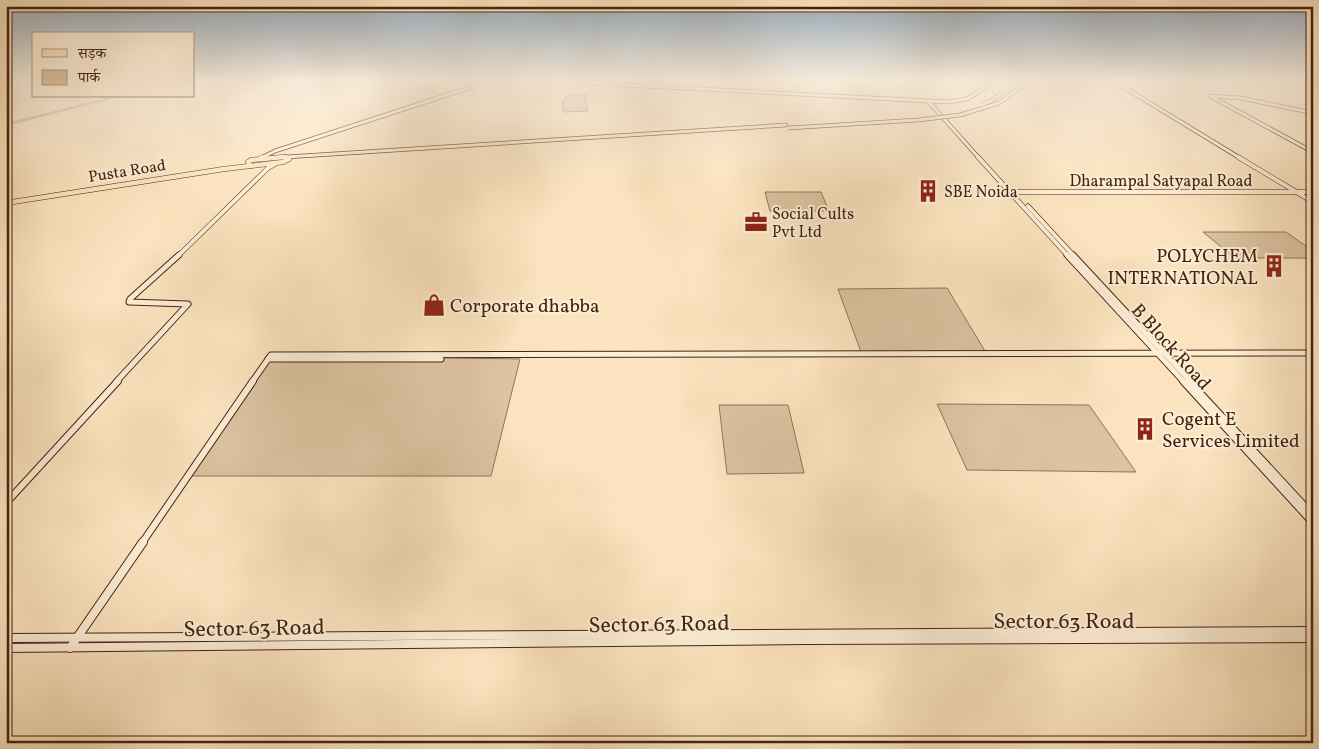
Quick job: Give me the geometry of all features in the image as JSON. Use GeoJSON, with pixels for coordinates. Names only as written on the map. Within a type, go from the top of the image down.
{"type":"FeatureCollection","features":[{"type":"Feature","properties":{"kind":"main road"},"geometry":{"type":"LineString","coordinates":[[787,127],[934,115]]}},
{"type":"Feature","properties":{"kind":"main road"},"geometry":{"type":"LineString","coordinates":[[287,159],[768,126],[787,127],[918,120],[960,115]]}},
{"type":"Feature","properties":{"kind":"main road"},"geometry":{"type":"LineString","coordinates":[[287,159],[309,160],[768,126],[776,132]]}},
{"type":"Feature","properties":{"kind":"main road","name":"Pusta Road"},"geometry":{"type":"LineString","coordinates":[[6,202],[218,169],[260,158],[279,156],[287,159]]}},
{"type":"Feature","properties":{"kind":"main road","name":"Pusta Road"},"geometry":{"type":"LineString","coordinates":[[6,202],[232,168],[278,163],[287,159]]}},
{"type":"Feature","properties":{"kind":"main road"},"geometry":{"type":"LineString","coordinates":[[251,160],[248,162],[251,166]]}},
{"type":"Feature","properties":{"kind":"street"},"geometry":{"type":"LineString","coordinates":[[260,158],[387,115]]}},
{"type":"Feature","properties":{"kind":"street","name":"B Block Road"},"geometry":{"type":"LineString","coordinates":[[943,115],[1313,523]]}},
{"type":"Feature","properties":{"kind":"street"},"geometry":{"type":"LineString","coordinates":[[1172,115],[1313,200]]}},
{"type":"Feature","properties":{"kind":"street"},"geometry":{"type":"LineString","coordinates":[[1245,115],[1313,152]]}},
{"type":"Feature","properties":{"kind":"street"},"geometry":{"type":"LineString","coordinates":[[279,156],[281,150]]}},
{"type":"Feature","properties":{"kind":"street"},"geometry":{"type":"LineString","coordinates":[[6,503],[188,304],[132,303],[129,302],[130,300],[187,248],[268,168],[278,163]]}},
{"type":"Feature","properties":{"kind":"street"},"geometry":{"type":"LineString","coordinates":[[262,165],[268,168]]}},
{"type":"Feature","properties":{"kind":"street","name":"Dharampal Satyapal Road"},"geometry":{"type":"LineString","coordinates":[[1014,194],[1313,193]]}},
{"type":"Feature","properties":{"kind":"street"},"geometry":{"type":"LineString","coordinates":[[70,648],[269,357],[1313,355]]}},
{"type":"Feature","properties":{"kind":"street","name":"B Block Road"},"geometry":{"type":"LineString","coordinates":[[1163,356],[1313,515]]}},
{"type":"Feature","properties":{"kind":"street","name":"Sector 63 Road"},"geometry":{"type":"LineString","coordinates":[[6,638],[1313,631]]}},
{"type":"Feature","properties":{"kind":"street","name":"Sector 63 Road"},"geometry":{"type":"LineString","coordinates":[[6,648],[800,640],[1313,638]]}},
{"type":"Feature","properties":{"kind":"green space"},"geometry":{"type":"Polygon","coordinates":[[[765,192],[821,192],[829,211],[770,211],[765,192]]]}},
{"type":"Feature","properties":{"kind":"green space"},"geometry":{"type":"Polygon","coordinates":[[[1203,232],[1286,232],[1313,251],[1313,258],[1235,258],[1203,232]]]}},
{"type":"Feature","properties":{"kind":"green space"},"geometry":{"type":"Polygon","coordinates":[[[947,288],[985,351],[861,352],[838,289],[947,288]]]}},
{"type":"Feature","properties":{"kind":"green space"},"geometry":{"type":"Polygon","coordinates":[[[271,355],[520,359],[491,476],[187,476],[271,355]]]}},
{"type":"Feature","properties":{"kind":"green space"},"geometry":{"type":"Polygon","coordinates":[[[937,404],[1089,405],[1136,472],[967,470],[937,404]]]}},
{"type":"Feature","properties":{"kind":"green space"},"geometry":{"type":"Polygon","coordinates":[[[719,405],[788,405],[804,473],[727,474],[719,405]]]}},
{"type":"Feature","properties":{"kind":"waterway"},"geometry":{"type":"LineString","coordinates":[[6,125],[46,115]]}},
{"type":"Feature","properties":{"kind":"place","name":"SBE Noida"},"geometry":{"type":"Point","coordinates":[928,191]}},
{"type":"Feature","properties":{"kind":"place","name":"Social Cults Pvt Ltd"},"geometry":{"type":"Point","coordinates":[756,222]}},
{"type":"Feature","properties":{"kind":"place","name":"POLYCHEM INTERNATIONAL"},"geometry":{"type":"Point","coordinates":[1274,266]}},
{"type":"Feature","properties":{"kind":"place","name":"Corporate dhabba"},"geometry":{"type":"Point","coordinates":[434,305]}},
{"type":"Feature","properties":{"kind":"place","name":"Cogent E Services Limited"},"geometry":{"type":"Point","coordinates":[1145,429]}}]}
